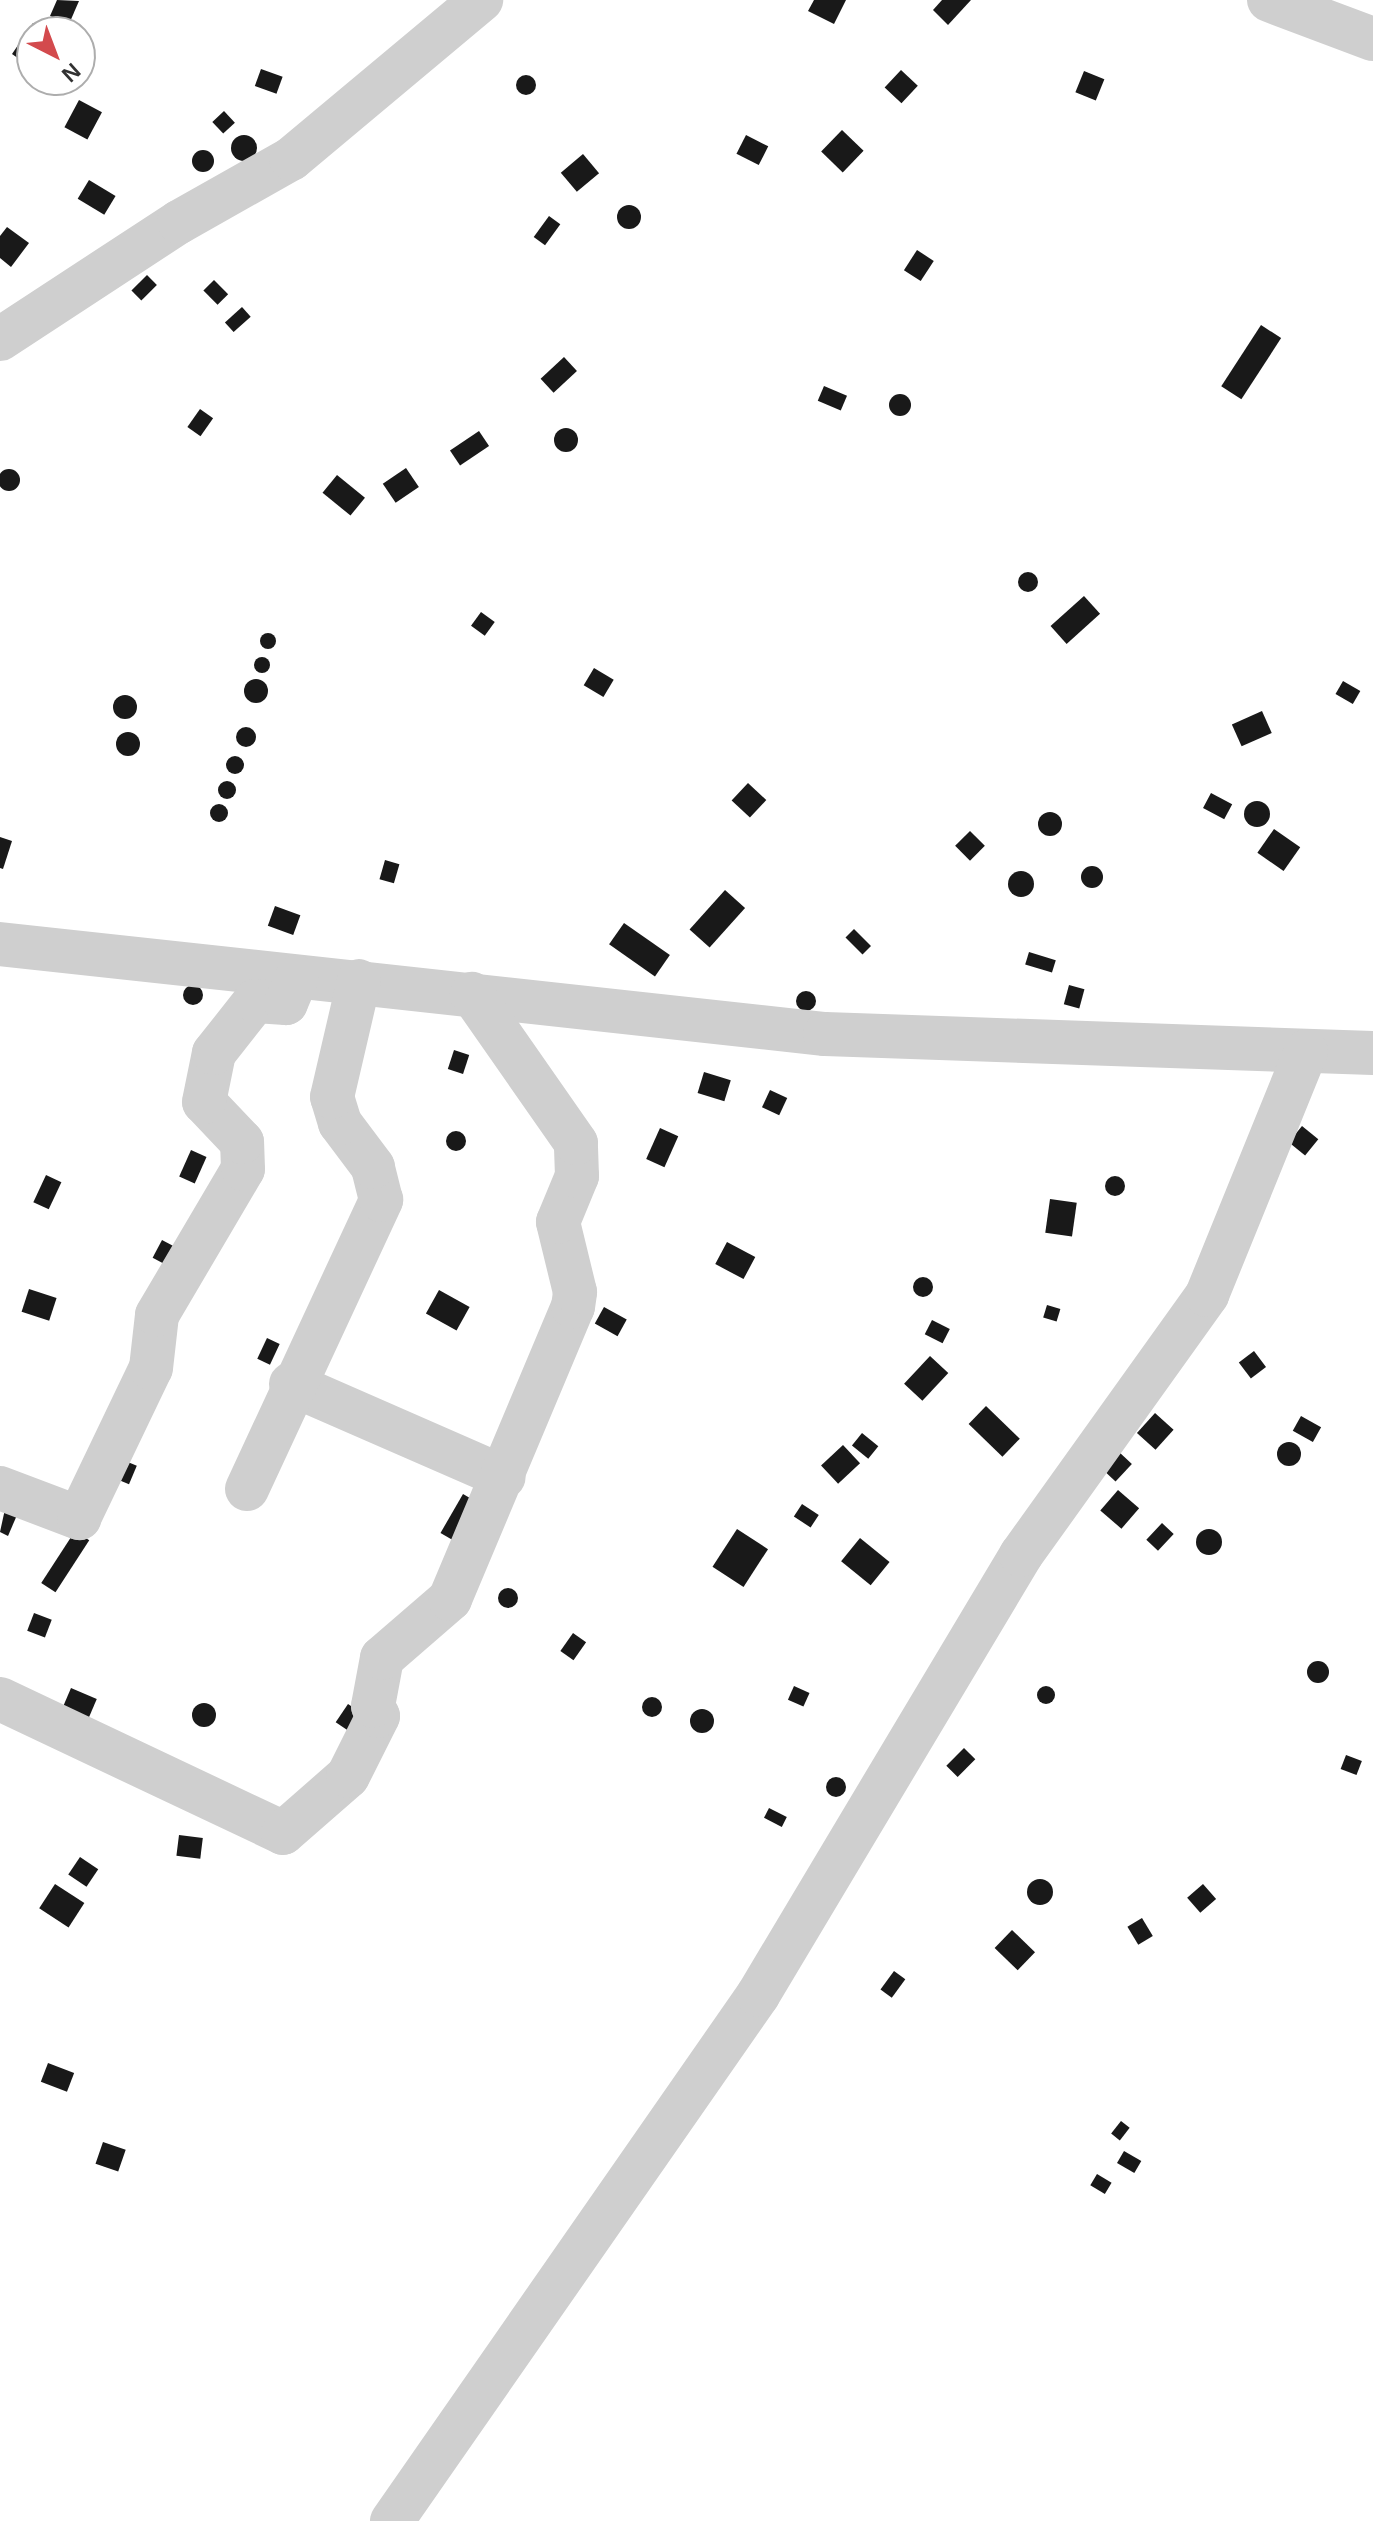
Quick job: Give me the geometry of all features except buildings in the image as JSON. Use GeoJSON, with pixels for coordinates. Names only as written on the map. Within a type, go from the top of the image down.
{"type":"FeatureCollection","features":[{"type":"Feature","properties":{"kind":"street"},"geometry":{"type":"LineString","coordinates":[[0,339],[179,222],[291,159],[481,0]]}},
{"type":"Feature","properties":{"kind":"street"},"geometry":{"type":"LineString","coordinates":[[1269,0],[1373,39]]}},
{"type":"Feature","properties":{"kind":"street"},"geometry":{"type":"LineString","coordinates":[[0,944],[825,1034],[1373,1053]]}},
{"type":"Feature","properties":{"kind":"street"},"geometry":{"type":"LineString","coordinates":[[0,1488],[79,1518],[151,1368],[157,1315],[243,1169],[242,1142],[204,1102],[214,1053],[255,1001],[286,1003],[298,975]]}},
{"type":"Feature","properties":{"kind":"street"},"geometry":{"type":"LineString","coordinates":[[247,1489],[291,1384],[381,1200],[373,1167],[340,1123],[332,1097],[359,981]]}},
{"type":"Feature","properties":{"kind":"street"},"geometry":{"type":"LineString","coordinates":[[0,1699],[283,1833],[348,1776],[378,1716],[373,1706],[382,1658],[450,1599],[570,1322],[575,1292],[558,1222],[577,1176],[579,1154],[472,994]]}},
{"type":"Feature","properties":{"kind":"street"},"geometry":{"type":"LineString","coordinates":[[392,2521],[758,1995],[1021,1555],[1207,1295],[1306,1051]]}},
{"type":"Feature","properties":{"kind":"street"},"geometry":{"type":"LineString","coordinates":[[291,1384],[504,1477]]}}]}
